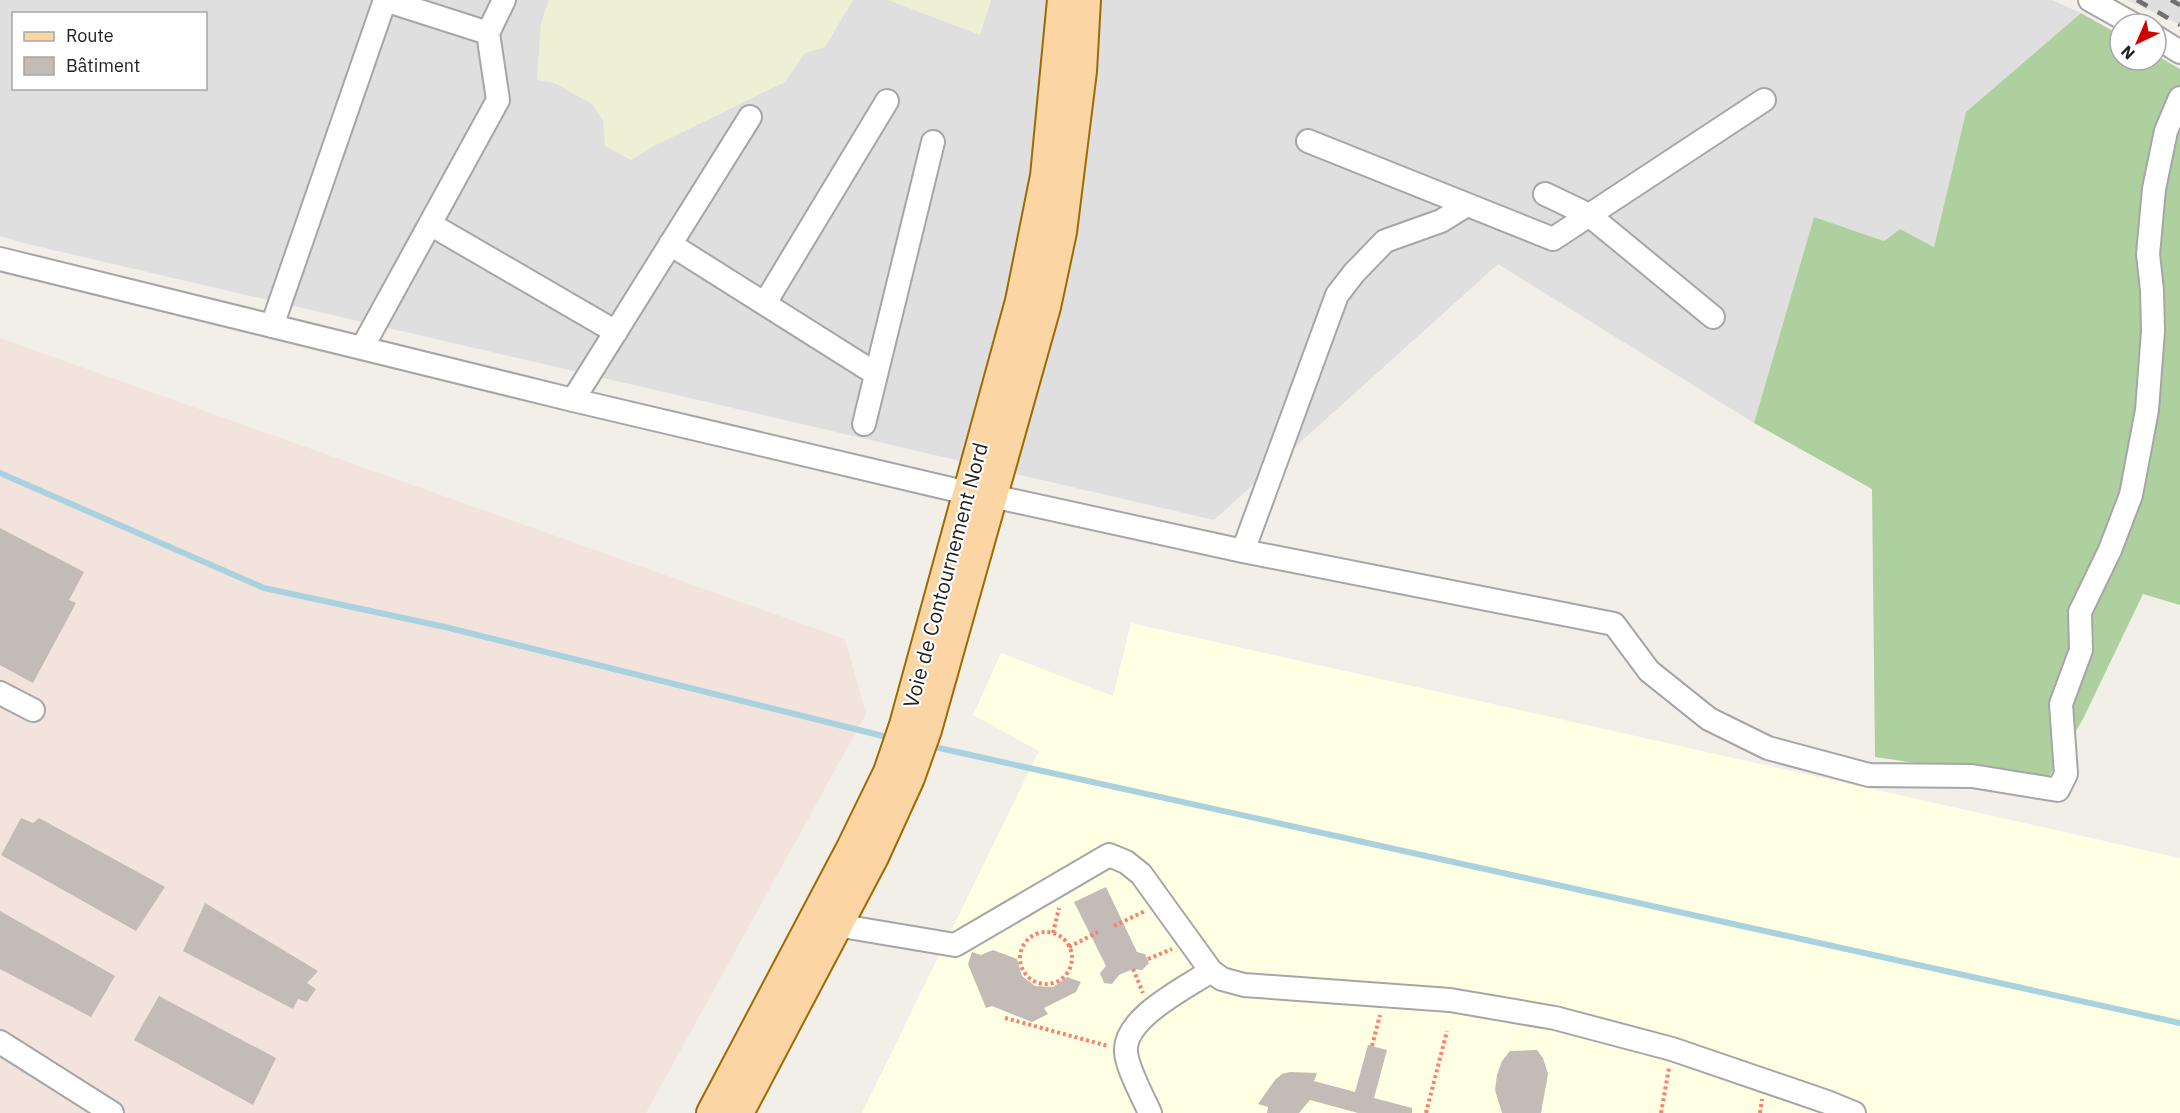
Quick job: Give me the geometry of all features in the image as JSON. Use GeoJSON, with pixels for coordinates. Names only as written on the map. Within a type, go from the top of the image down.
{"type":"FeatureCollection","features":[{"type":"Feature","properties":{"kind":"main road","name":"Voie de Contournement Nord"},"geometry":{"type":"LineString","coordinates":[[711,1113],[825,921],[874,857],[915,728],[980,494],[1020,301],[1041,196],[1054,100],[1062,0]]}},
{"type":"Feature","properties":{"kind":"main road","name":"Voie de Contournement Nord"},"geometry":{"type":"LineString","coordinates":[[980,494],[1046,307],[1062,232],[1082,71],[1086,0]]}},
{"type":"Feature","properties":{"kind":"main road","name":"Voie de Contournement Nord"},"geometry":{"type":"LineString","coordinates":[[739,1113],[825,921]]}},
{"type":"Feature","properties":{"kind":"street"},"geometry":{"type":"LineString","coordinates":[[272,326],[385,0],[488,33]]}},
{"type":"Feature","properties":{"kind":"street"},"geometry":{"type":"LineString","coordinates":[[362,348],[498,100],[488,33],[504,0]]}},
{"type":"Feature","properties":{"kind":"street"},"geometry":{"type":"LineString","coordinates":[[2090,0],[2112,12]]}},
{"type":"Feature","properties":{"kind":"street"},"geometry":{"type":"LineString","coordinates":[[0,259],[573,400],[980,494],[1243,551],[1614,624],[1649,671],[1709,719],[1768,748],[1869,775],[1972,776],[2058,790],[2066,774],[2061,704],[2081,650],[2080,612],[2110,550],[2131,495],[2147,410],[2153,331],[2148,254],[2154,189],[2166,131],[2180,98]]}},
{"type":"Feature","properties":{"kind":"street"},"geometry":{"type":"LineString","coordinates":[[1308,141],[1554,239],[1764,100]]}},
{"type":"Feature","properties":{"kind":"street"},"geometry":{"type":"LineString","coordinates":[[765,303],[887,101]]}},
{"type":"Feature","properties":{"kind":"street"},"geometry":{"type":"LineString","coordinates":[[573,400],[750,117]]}},
{"type":"Feature","properties":{"kind":"street"},"geometry":{"type":"LineString","coordinates":[[864,424],[933,142]]}},
{"type":"Feature","properties":{"kind":"street"},"geometry":{"type":"LineString","coordinates":[[1545,194],[1589,215],[1713,317]]}},
{"type":"Feature","properties":{"kind":"street"},"geometry":{"type":"LineString","coordinates":[[1243,551],[1337,295],[1354,273],[1386,241],[1441,221],[1467,205]]}},
{"type":"Feature","properties":{"kind":"street"},"geometry":{"type":"LineString","coordinates":[[430,224],[616,332]]}},
{"type":"Feature","properties":{"kind":"street"},"geometry":{"type":"LineString","coordinates":[[670,244],[876,374]]}},
{"type":"Feature","properties":{"kind":"street"},"geometry":{"type":"LineString","coordinates":[[0,693],[33,710]]}},
{"type":"Feature","properties":{"kind":"street"},"geometry":{"type":"LineString","coordinates":[[825,921],[955,945],[1109,855],[1126,862],[1141,874],[1211,971],[1222,979],[1244,985],[1450,1000],[1555,1018],[1672,1049],[1854,1113]]}},
{"type":"Feature","properties":{"kind":"street"},"geometry":{"type":"LineString","coordinates":[[1150,1113],[1126,1051],[1127,1042],[1143,1015],[1211,971]]}},
{"type":"Feature","properties":{"kind":"street"},"geometry":{"type":"LineString","coordinates":[[0,1042],[112,1113]]}},
{"type":"Feature","properties":{"kind":"path"},"geometry":{"type":"LineString","coordinates":[[1114,926],[1162,903]]}},
{"type":"Feature","properties":{"kind":"path"},"geometry":{"type":"LineString","coordinates":[[1069,947],[1098,932]]}},
{"type":"Feature","properties":{"kind":"path"},"geometry":{"type":"LineString","coordinates":[[1053,933],[1061,937],[1069,947],[1072,958],[1071,966],[1068,973],[1055,983],[1047,984],[1031,980],[1022,967],[1020,959],[1024,943],[1037,934],[1053,933]]}},
{"type":"Feature","properties":{"kind":"path"},"geometry":{"type":"LineString","coordinates":[[1372,1046],[1385,996]]}},
{"type":"Feature","properties":{"kind":"path"},"geometry":{"type":"LineString","coordinates":[[1005,1018],[1126,1051]]}},
{"type":"Feature","properties":{"kind":"path"},"geometry":{"type":"LineString","coordinates":[[1426,1113],[1447,1031]]}},
{"type":"Feature","properties":{"kind":"path"},"geometry":{"type":"LineString","coordinates":[[1661,1113],[1672,1049]]}},
{"type":"Feature","properties":{"kind":"shaded area"},"geometry":{"type":"Polygon","coordinates":[[[0,0],[2052,0],[2081,13],[1966,112],[1934,247],[1900,229],[1884,241],[1814,217],[1754,423],[1498,264],[1214,520],[0,236],[0,0]]]}},
{"type":"Feature","properties":{"kind":"shaded area"},"geometry":{"type":"Polygon","coordinates":[[[549,0],[853,0],[825,47],[805,53],[785,82],[650,148],[631,160],[605,146],[603,120],[592,104],[554,83],[537,80],[541,23],[549,0]]]}},
{"type":"Feature","properties":{"kind":"shaded area"},"geometry":{"type":"Polygon","coordinates":[[[888,0],[991,0],[980,35],[888,0]]]}},
{"type":"Feature","properties":{"kind":"shaded area"},"geometry":{"type":"Polygon","coordinates":[[[2127,0],[2180,0],[2180,25],[2168,19],[2168,12],[2153,12],[2127,0]]]}},
{"type":"Feature","properties":{"kind":"shaded area"},"geometry":{"type":"Polygon","coordinates":[[[0,338],[845,639],[866,714],[646,1113],[0,1113],[0,338]]]}},
{"type":"Feature","properties":{"kind":"shaded area"},"geometry":{"type":"Polygon","coordinates":[[[1131,623],[2180,858],[2180,1113],[862,1113],[1039,751],[973,715],[1001,653],[1113,696],[1131,623]]]}},
{"type":"Feature","properties":{"kind":"green space"},"geometry":{"type":"Polygon","coordinates":[[[2081,13],[2108,28],[2108,72],[2168,72],[2168,62],[2180,69],[2180,605],[2143,594],[2083,719],[2046,782],[1875,757],[1872,489],[1754,423],[1814,217],[1884,241],[1900,229],[1934,247],[1966,112],[2081,13]]]}},
{"type":"Feature","properties":{"kind":"building"},"geometry":{"type":"Polygon","coordinates":[[[0,528],[84,572],[69,600],[76,603],[33,683],[0,665],[0,528]]]}},
{"type":"Feature","properties":{"kind":"building"},"geometry":{"type":"Polygon","coordinates":[[[21,818],[33,823],[39,818],[165,887],[136,931],[1,855],[21,818]]]}},
{"type":"Feature","properties":{"kind":"building"},"geometry":{"type":"Polygon","coordinates":[[[1106,887],[1137,952],[1145,954],[1149,963],[1142,970],[1133,969],[1119,975],[1112,984],[1104,983],[1100,973],[1106,966],[1074,902],[1106,887]]]}},
{"type":"Feature","properties":{"kind":"building"},"geometry":{"type":"Polygon","coordinates":[[[205,903],[318,971],[307,983],[316,989],[307,1002],[298,999],[293,1009],[183,951],[205,903]]]}},
{"type":"Feature","properties":{"kind":"building"},"geometry":{"type":"Polygon","coordinates":[[[0,911],[115,976],[91,1017],[0,969],[0,911]]]}},
{"type":"Feature","properties":{"kind":"building"},"geometry":{"type":"Polygon","coordinates":[[[993,950],[1017,959],[1022,976],[1035,986],[1053,987],[1067,977],[1081,982],[1076,992],[1044,1008],[1048,1014],[1032,1022],[992,1006],[986,1008],[968,964],[972,952],[981,955],[993,950]]]}},
{"type":"Feature","properties":{"kind":"building"},"geometry":{"type":"Polygon","coordinates":[[[159,996],[276,1058],[253,1105],[134,1040],[159,996]]]}},
{"type":"Feature","properties":{"kind":"building"},"geometry":{"type":"Polygon","coordinates":[[[1368,1045],[1387,1050],[1374,1098],[1412,1108],[1412,1113],[1358,1113],[1310,1100],[1299,1113],[1267,1113],[1268,1107],[1258,1104],[1275,1080],[1282,1074],[1290,1072],[1317,1073],[1314,1081],[1355,1092],[1368,1045]]]}},
{"type":"Feature","properties":{"kind":"building"},"geometry":{"type":"Polygon","coordinates":[[[1537,1050],[1543,1058],[1548,1074],[1541,1113],[1502,1113],[1495,1090],[1502,1061],[1510,1051],[1537,1050]]]}},
{"type":"Feature","properties":{"kind":"waterway"},"geometry":{"type":"LineString","coordinates":[[0,473],[264,588],[445,627],[891,738]]}},
{"type":"Feature","properties":{"kind":"waterway"},"geometry":{"type":"LineString","coordinates":[[930,746],[2180,1023]]}},
{"type":"Feature","properties":{"kind":"railway"},"geometry":{"type":"LineString","coordinates":[[2137,0],[2180,25]]}},
{"type":"Feature","properties":{"kind":"railway"},"geometry":{"type":"LineString","coordinates":[[2171,0],[2180,5]]}}]}
